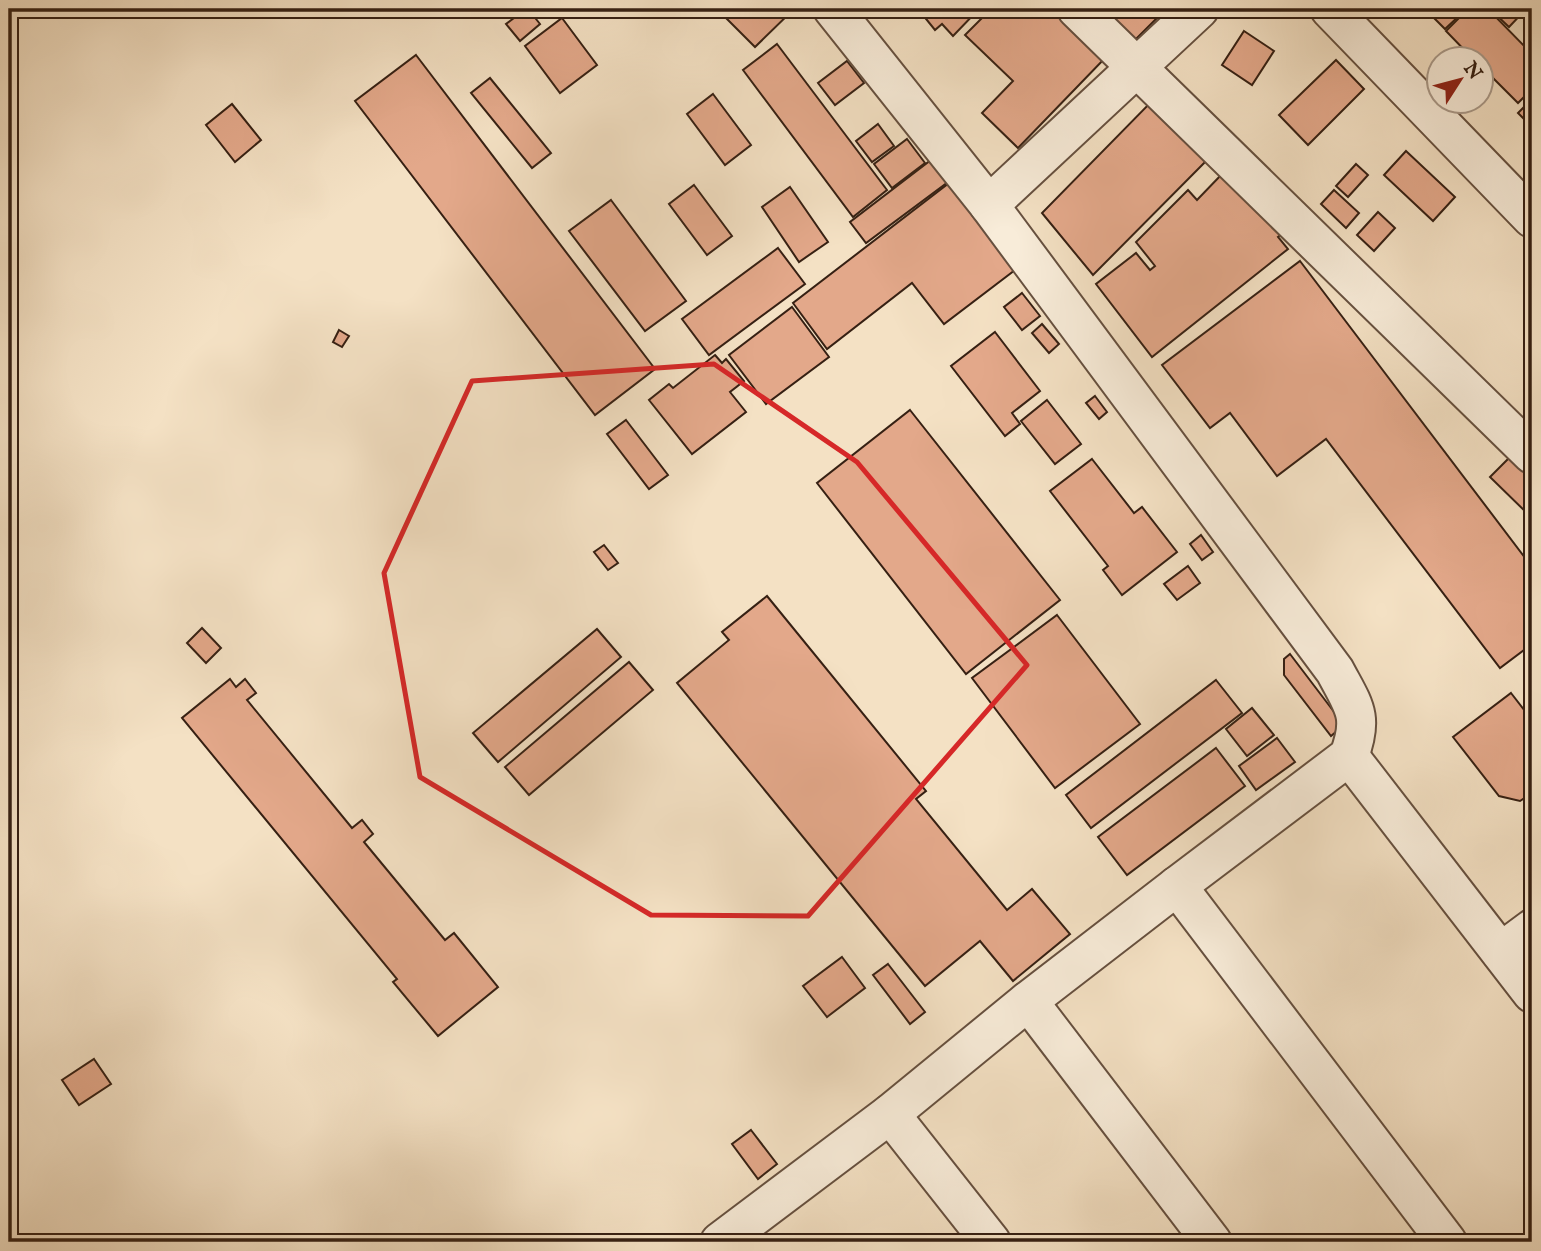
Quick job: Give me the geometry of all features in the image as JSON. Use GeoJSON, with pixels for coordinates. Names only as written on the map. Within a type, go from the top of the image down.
{"type":"FeatureCollection","features":[{"type":"Feature","properties":{"kind":"street"},"geometry":{"type":"LineString","coordinates":[[720,1242],[890,1114],[1028,1001],[1349,756],[1357,736],[1357,713],[1335,671],[989,205],[833,9]]}},
{"type":"Feature","properties":{"kind":"street"},"geometry":{"type":"LineString","coordinates":[[1077,9],[1532,454]]}},
{"type":"Feature","properties":{"kind":"street"},"geometry":{"type":"LineString","coordinates":[[989,205],[1199,9]]}},
{"type":"Feature","properties":{"kind":"street"},"geometry":{"type":"LineString","coordinates":[[1329,9],[1532,218]]}},
{"type":"Feature","properties":{"kind":"street"},"geometry":{"type":"LineString","coordinates":[[1349,756],[1532,993]]}},
{"type":"Feature","properties":{"kind":"street"},"geometry":{"type":"LineString","coordinates":[[1177,886],[1447,1242]]}},
{"type":"Feature","properties":{"kind":"street"},"geometry":{"type":"LineString","coordinates":[[1501,952],[1532,929]]}},
{"type":"Feature","properties":{"kind":"street"},"geometry":{"type":"LineString","coordinates":[[1028,1001],[1212,1242]]}},
{"type":"Feature","properties":{"kind":"street"},"geometry":{"type":"LineString","coordinates":[[890,1114],[991,1242]]}},
{"type":"Feature","properties":{"kind":"highlighted area"},"geometry":{"type":"Polygon","coordinates":[[[714,364],[857,462],[1027,665],[808,916],[651,915],[420,777],[384,573],[472,381],[714,364]]]}},
{"type":"Feature","properties":{"kind":"building"},"geometry":{"type":"Polygon","coordinates":[[[526,9],[540,24],[520,41],[506,24],[526,9]]]}},
{"type":"Feature","properties":{"kind":"building"},"geometry":{"type":"Polygon","coordinates":[[[732,9],[794,9],[755,47],[724,16],[732,9]]]}},
{"type":"Feature","properties":{"kind":"building"},"geometry":{"type":"Polygon","coordinates":[[[918,9],[979,9],[953,36],[942,24],[935,30],[918,9]]]}},
{"type":"Feature","properties":{"kind":"building"},"geometry":{"type":"Polygon","coordinates":[[[991,9],[1058,9],[1107,56],[1018,148],[982,113],[1013,81],[965,35],[991,9]]]}},
{"type":"Feature","properties":{"kind":"building"},"geometry":{"type":"Polygon","coordinates":[[[1093,9],[1166,9],[1130,45],[1093,9]]]}},
{"type":"Feature","properties":{"kind":"building"},"geometry":{"type":"Polygon","coordinates":[[[1425,9],[1454,9],[1460,15],[1445,29],[1425,9]]]}},
{"type":"Feature","properties":{"kind":"building"},"geometry":{"type":"Polygon","coordinates":[[[1468,9],[1488,9],[1532,54],[1532,89],[1518,103],[1496,81],[1496,46],[1460,46],[1446,31],[1468,9]]]}},
{"type":"Feature","properties":{"kind":"building"},"geometry":{"type":"Polygon","coordinates":[[[1490,9],[1526,9],[1509,27],[1490,9]]]}},
{"type":"Feature","properties":{"kind":"building"},"geometry":{"type":"Polygon","coordinates":[[[562,18],[597,65],[560,93],[525,46],[562,18]]]}},
{"type":"Feature","properties":{"kind":"building"},"geometry":{"type":"Polygon","coordinates":[[[1244,31],[1274,51],[1252,85],[1222,65],[1244,31]]]}},
{"type":"Feature","properties":{"kind":"building"},"geometry":{"type":"Polygon","coordinates":[[[777,44],[887,190],[853,217],[743,70],[777,44]]]}},
{"type":"Feature","properties":{"kind":"building"},"geometry":{"type":"Polygon","coordinates":[[[416,55],[655,369],[595,415],[355,101],[416,55]]]}},
{"type":"Feature","properties":{"kind":"building"},"geometry":{"type":"Polygon","coordinates":[[[1336,60],[1364,89],[1308,145],[1279,115],[1336,60]]]}},
{"type":"Feature","properties":{"kind":"building"},"geometry":{"type":"Polygon","coordinates":[[[847,61],[864,83],[835,105],[818,83],[847,61]]]}},
{"type":"Feature","properties":{"kind":"building"},"geometry":{"type":"Polygon","coordinates":[[[490,78],[551,153],[532,168],[471,93],[490,78]]]}},
{"type":"Feature","properties":{"kind":"building"},"geometry":{"type":"Polygon","coordinates":[[[713,94],[751,145],[725,165],[687,114],[713,94]]]}},
{"type":"Feature","properties":{"kind":"building"},"geometry":{"type":"Polygon","coordinates":[[[1532,99],[1532,127],[1518,113],[1532,99]]]}},
{"type":"Feature","properties":{"kind":"building"},"geometry":{"type":"Polygon","coordinates":[[[1151,102],[1213,154],[1093,275],[1042,213],[1151,102]]]}},
{"type":"Feature","properties":{"kind":"building"},"geometry":{"type":"Polygon","coordinates":[[[232,104],[261,140],[235,162],[206,125],[232,104]]]}},
{"type":"Feature","properties":{"kind":"building"},"geometry":{"type":"Polygon","coordinates":[[[878,124],[894,146],[872,162],[856,141],[878,124]]]}},
{"type":"Feature","properties":{"kind":"building"},"geometry":{"type":"Polygon","coordinates":[[[907,139],[925,163],[892,188],[874,164],[907,139]]]}},
{"type":"Feature","properties":{"kind":"building"},"geometry":{"type":"Polygon","coordinates":[[[1406,151],[1455,197],[1433,221],[1384,175],[1406,151]]]}},
{"type":"Feature","properties":{"kind":"building"},"geometry":{"type":"Polygon","coordinates":[[[931,160],[948,182],[866,243],[850,222],[931,160]]]}},
{"type":"Feature","properties":{"kind":"building"},"geometry":{"type":"Polygon","coordinates":[[[1356,164],[1368,175],[1348,197],[1336,186],[1356,164]]]}},
{"type":"Feature","properties":{"kind":"building"},"geometry":{"type":"Polygon","coordinates":[[[1223,173],[1283,233],[1278,237],[1288,249],[1152,357],[1096,284],[1136,253],[1150,270],[1155,266],[1136,242],[1188,190],[1197,200],[1223,173]]]}},
{"type":"Feature","properties":{"kind":"building"},"geometry":{"type":"Polygon","coordinates":[[[953,180],[1019,267],[944,324],[912,283],[827,349],[793,303],[953,180]]]}},
{"type":"Feature","properties":{"kind":"building"},"geometry":{"type":"Polygon","coordinates":[[[694,185],[732,236],[707,255],[669,204],[694,185]]]}},
{"type":"Feature","properties":{"kind":"building"},"geometry":{"type":"Polygon","coordinates":[[[790,187],[828,242],[799,262],[762,207],[790,187]]]}},
{"type":"Feature","properties":{"kind":"building"},"geometry":{"type":"Polygon","coordinates":[[[1334,190],[1359,213],[1346,228],[1321,204],[1334,190]]]}},
{"type":"Feature","properties":{"kind":"building"},"geometry":{"type":"Polygon","coordinates":[[[611,200],[686,301],[645,331],[569,231],[611,200]]]}},
{"type":"Feature","properties":{"kind":"building"},"geometry":{"type":"Polygon","coordinates":[[[1378,212],[1395,228],[1374,251],[1357,235],[1378,212]]]}},
{"type":"Feature","properties":{"kind":"building"},"geometry":{"type":"Polygon","coordinates":[[[778,248],[805,284],[709,355],[682,319],[778,248]]]}},
{"type":"Feature","properties":{"kind":"building"},"geometry":{"type":"Polygon","coordinates":[[[1300,261],[1532,567],[1532,644],[1500,668],[1326,439],[1277,476],[1230,413],[1210,428],[1162,365],[1300,261]]]}},
{"type":"Feature","properties":{"kind":"building"},"geometry":{"type":"Polygon","coordinates":[[[1022,293],[1040,316],[1022,330],[1004,307],[1022,293]]]}},
{"type":"Feature","properties":{"kind":"building"},"geometry":{"type":"Polygon","coordinates":[[[792,307],[829,357],[766,404],[729,355],[792,307]]]}},
{"type":"Feature","properties":{"kind":"building"},"geometry":{"type":"Polygon","coordinates":[[[1042,324],[1059,344],[1049,353],[1032,333],[1042,324]]]}},
{"type":"Feature","properties":{"kind":"building"},"geometry":{"type":"Polygon","coordinates":[[[339,330],[349,336],[342,347],[333,342],[339,330]]]}},
{"type":"Feature","properties":{"kind":"building"},"geometry":{"type":"Polygon","coordinates":[[[995,332],[1040,391],[1012,413],[1020,424],[1005,436],[951,366],[995,332]]]}},
{"type":"Feature","properties":{"kind":"building"},"geometry":{"type":"Polygon","coordinates":[[[715,355],[722,363],[726,359],[744,381],[730,392],[746,412],[692,454],[649,400],[669,384],[673,388],[715,355]]]}},
{"type":"Feature","properties":{"kind":"building"},"geometry":{"type":"Polygon","coordinates":[[[1095,396],[1107,412],[1099,419],[1086,403],[1095,396]]]}},
{"type":"Feature","properties":{"kind":"building"},"geometry":{"type":"Polygon","coordinates":[[[1047,400],[1081,444],[1055,464],[1021,421],[1047,400]]]}},
{"type":"Feature","properties":{"kind":"building"},"geometry":{"type":"Polygon","coordinates":[[[910,410],[1060,600],[966,674],[817,483],[910,410]]]}},
{"type":"Feature","properties":{"kind":"building"},"geometry":{"type":"Polygon","coordinates":[[[626,420],[668,475],[649,489],[607,434],[626,420]]]}},
{"type":"Feature","properties":{"kind":"building"},"geometry":{"type":"Polygon","coordinates":[[[1513,454],[1532,473],[1532,518],[1490,477],[1513,454]]]}},
{"type":"Feature","properties":{"kind":"building"},"geometry":{"type":"Polygon","coordinates":[[[1092,459],[1134,513],[1142,507],[1177,552],[1122,595],[1103,570],[1108,566],[1050,491],[1092,459]]]}},
{"type":"Feature","properties":{"kind":"building"},"geometry":{"type":"Polygon","coordinates":[[[1201,535],[1213,552],[1202,560],[1190,544],[1201,535]]]}},
{"type":"Feature","properties":{"kind":"building"},"geometry":{"type":"Polygon","coordinates":[[[604,545],[618,563],[608,570],[594,552],[604,545]]]}},
{"type":"Feature","properties":{"kind":"building"},"geometry":{"type":"Polygon","coordinates":[[[1188,566],[1200,583],[1177,600],[1164,584],[1188,566]]]}},
{"type":"Feature","properties":{"kind":"building"},"geometry":{"type":"Polygon","coordinates":[[[767,596],[926,791],[916,799],[1007,910],[1032,889],[1070,934],[1013,981],[980,941],[925,986],[677,683],[729,640],[722,632],[767,596]]]}},
{"type":"Feature","properties":{"kind":"building"},"geometry":{"type":"Polygon","coordinates":[[[1057,615],[1140,724],[1055,788],[972,678],[1057,615]]]}},
{"type":"Feature","properties":{"kind":"building"},"geometry":{"type":"Polygon","coordinates":[[[202,628],[221,648],[206,663],[187,643],[202,628]]]}},
{"type":"Feature","properties":{"kind":"building"},"geometry":{"type":"Polygon","coordinates":[[[597,629],[621,657],[498,762],[473,733],[597,629]]]}},
{"type":"Feature","properties":{"kind":"building"},"geometry":{"type":"Polygon","coordinates":[[[1290,654],[1344,725],[1331,736],[1284,675],[1284,659],[1290,654]]]}},
{"type":"Feature","properties":{"kind":"building"},"geometry":{"type":"Polygon","coordinates":[[[629,662],[653,690],[529,795],[505,767],[629,662]]]}},
{"type":"Feature","properties":{"kind":"building"},"geometry":{"type":"Polygon","coordinates":[[[230,679],[236,687],[245,679],[256,693],[247,700],[352,828],[362,820],[373,834],[364,842],[445,940],[454,933],[498,987],[438,1036],[393,982],[397,979],[182,718],[230,679]]]}},
{"type":"Feature","properties":{"kind":"building"},"geometry":{"type":"Polygon","coordinates":[[[1216,680],[1242,713],[1091,828],[1066,795],[1216,680]]]}},
{"type":"Feature","properties":{"kind":"building"},"geometry":{"type":"Polygon","coordinates":[[[1511,693],[1532,720],[1532,784],[1528,787],[1532,793],[1520,801],[1499,796],[1453,737],[1511,693]]]}},
{"type":"Feature","properties":{"kind":"building"},"geometry":{"type":"Polygon","coordinates":[[[1252,708],[1274,735],[1247,756],[1226,729],[1252,708]]]}},
{"type":"Feature","properties":{"kind":"building"},"geometry":{"type":"Polygon","coordinates":[[[1277,738],[1295,762],[1256,790],[1239,766],[1277,738]]]}},
{"type":"Feature","properties":{"kind":"building"},"geometry":{"type":"Polygon","coordinates":[[[1216,748],[1245,786],[1127,875],[1098,837],[1216,748]]]}},
{"type":"Feature","properties":{"kind":"building"},"geometry":{"type":"Polygon","coordinates":[[[842,957],[865,988],[827,1017],[803,986],[842,957]]]}},
{"type":"Feature","properties":{"kind":"building"},"geometry":{"type":"Polygon","coordinates":[[[888,964],[925,1012],[910,1024],[873,975],[888,964]]]}},
{"type":"Feature","properties":{"kind":"building"},"geometry":{"type":"Polygon","coordinates":[[[94,1059],[111,1084],[79,1105],[62,1080],[94,1059]]]}},
{"type":"Feature","properties":{"kind":"building"},"geometry":{"type":"Polygon","coordinates":[[[751,1130],[777,1164],[758,1179],[732,1144],[751,1130]]]}}]}
